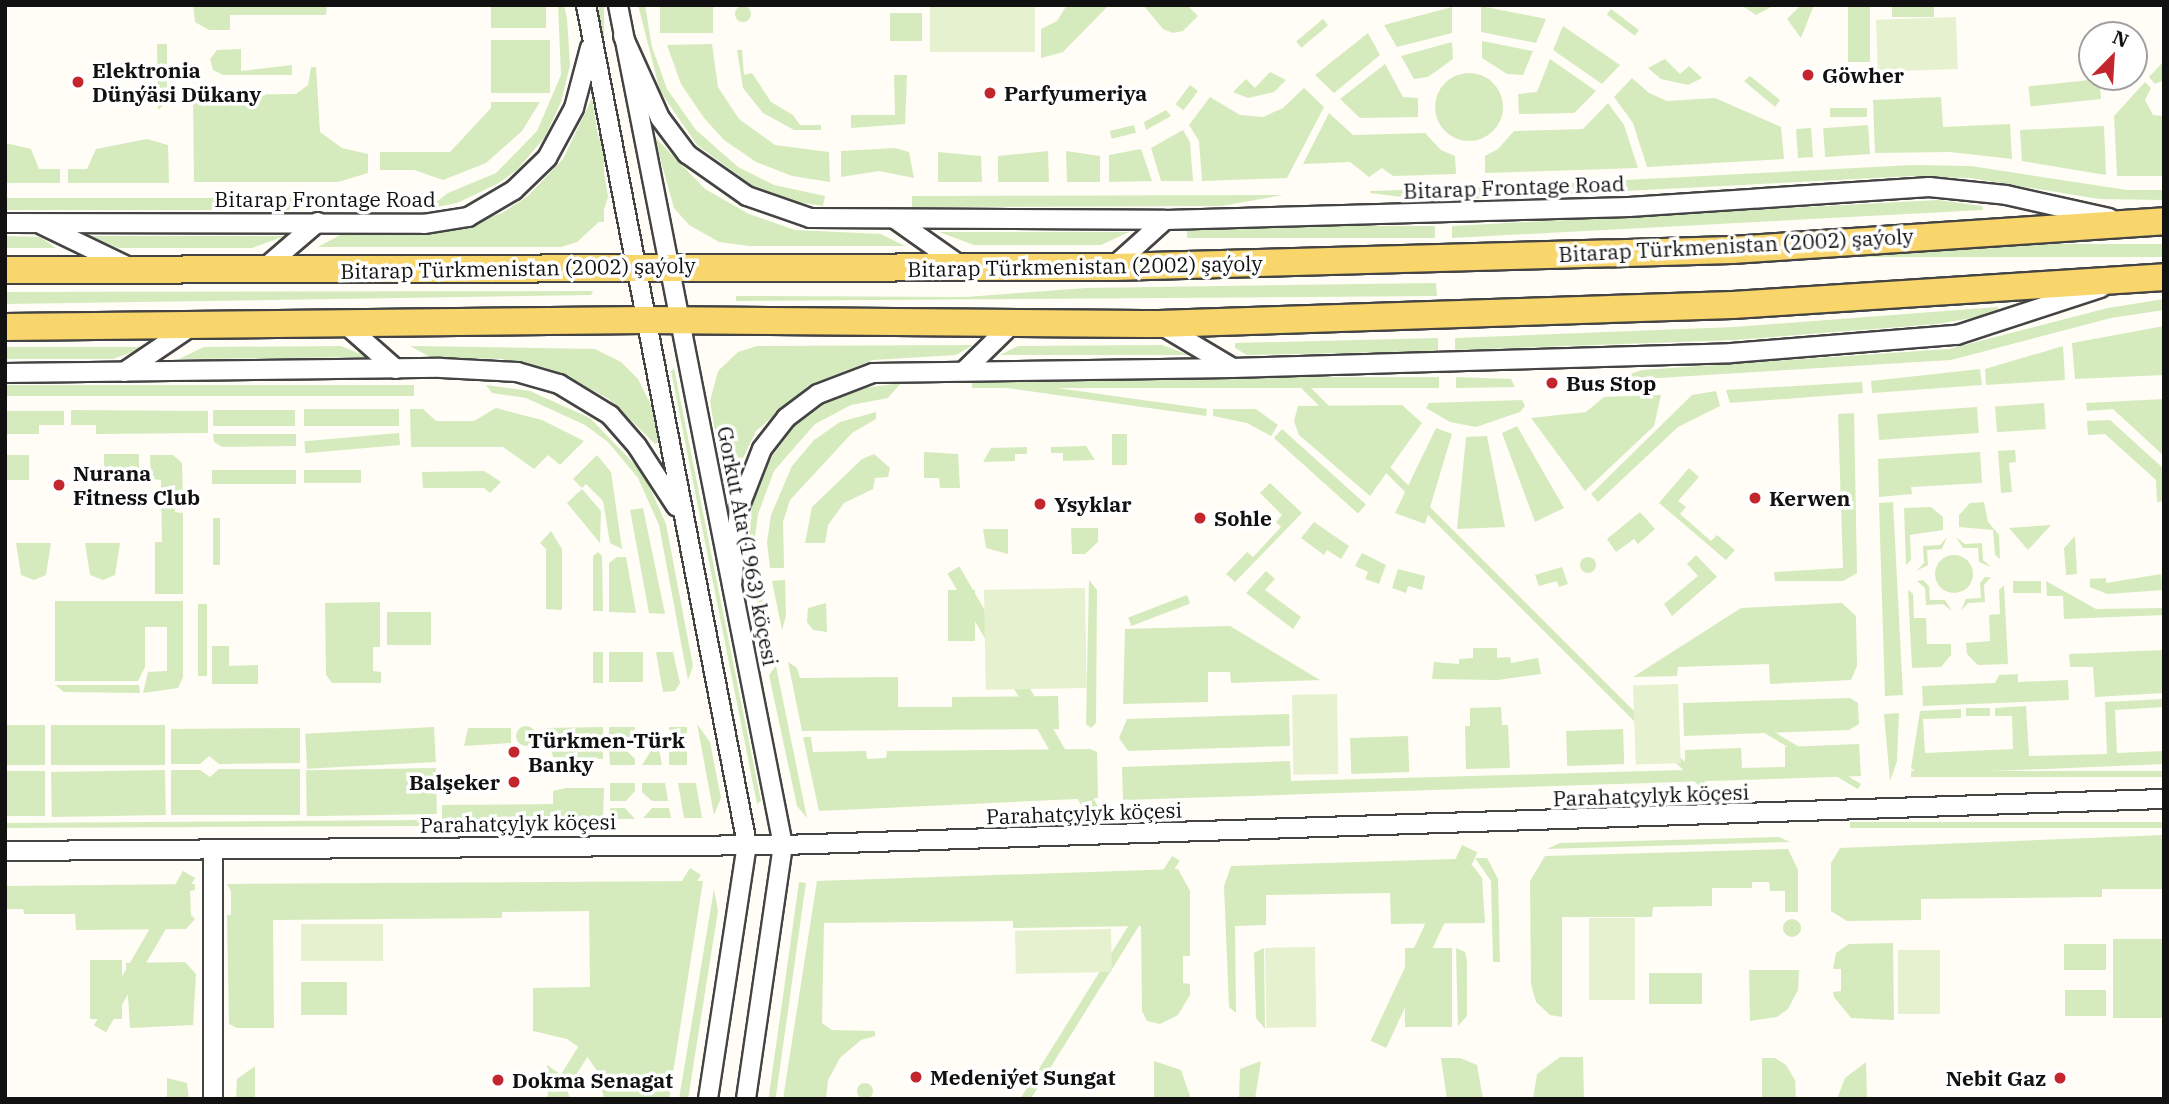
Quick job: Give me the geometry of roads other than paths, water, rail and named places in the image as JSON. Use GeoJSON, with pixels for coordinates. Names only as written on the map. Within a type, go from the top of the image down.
{"type":"FeatureCollection","features":[{"type":"Feature","properties":{"kind":"main road","name":"Bitarap Türkmenistan (2002) şaýoly"},"geometry":{"type":"LineString","coordinates":[[5,270],[261,271],[670,266],[966,270],[1113,267],[1732,250],[2164,221]]}},
{"type":"Feature","properties":{"kind":"main road"},"geometry":{"type":"LineString","coordinates":[[5,327],[645,320],[1159,324],[1733,305],[2164,277]]}},
{"type":"Feature","properties":{"kind":"street"},"geometry":{"type":"LineString","coordinates":[[586,5],[747,844],[708,1099]]}},
{"type":"Feature","properties":{"kind":"street","name":"Gorkut Ata (1963) köçesi"},"geometry":{"type":"LineString","coordinates":[[618,5],[783,845],[746,1099]]}},
{"type":"Feature","properties":{"kind":"street","name":"Bitarap Frontage Road"},"geometry":{"type":"LineString","coordinates":[[623,36],[671,136],[719,179],[757,200],[800,215],[896,220],[1165,220],[1629,207],[1929,187],[2006,195],[2130,222]]}},
{"type":"Feature","properties":{"kind":"street","name":"Bitarap Frontage Road"},"geometry":{"type":"LineString","coordinates":[[5,223],[440,223],[468,216],[503,198],[536,171],[564,132],[592,40]]}},
{"type":"Feature","properties":{"kind":"street"},"geometry":{"type":"LineString","coordinates":[[896,220],[966,270]]}},
{"type":"Feature","properties":{"kind":"street"},"geometry":{"type":"LineString","coordinates":[[1113,267],[1165,220]]}},
{"type":"Feature","properties":{"kind":"street"},"geometry":{"type":"LineString","coordinates":[[261,271],[318,222]]}},
{"type":"Feature","properties":{"kind":"street","name":"Bitarap Frontage Road"},"geometry":{"type":"LineString","coordinates":[[38,223],[134,269]]}},
{"type":"Feature","properties":{"kind":"street"},"geometry":{"type":"LineString","coordinates":[[732,585],[745,488],[762,450],[786,418],[818,394],[852,378],[893,371],[1232,368],[1649,357],[1940,337],[1991,326],[2127,279]]}},
{"type":"Feature","properties":{"kind":"street"},"geometry":{"type":"LineString","coordinates":[[964,371],[1013,323]]}},
{"type":"Feature","properties":{"kind":"street"},"geometry":{"type":"LineString","coordinates":[[345,324],[396,369]]}},
{"type":"Feature","properties":{"kind":"street"},"geometry":{"type":"LineString","coordinates":[[1159,324],[1232,368]]}},
{"type":"Feature","properties":{"kind":"street"},"geometry":{"type":"LineString","coordinates":[[124,372],[192,326]]}},
{"type":"Feature","properties":{"kind":"street"},"geometry":{"type":"LineString","coordinates":[[5,373],[500,369],[559,384],[624,428],[683,519]]}},
{"type":"Feature","properties":{"kind":"street","name":"Parahatçylyk köçesi"},"geometry":{"type":"LineString","coordinates":[[5,851],[783,845],[2164,799]]}},
{"type":"Feature","properties":{"kind":"street"},"geometry":{"type":"LineString","coordinates":[[213,850],[213,1099]]}},
{"type":"Feature","properties":{"kind":"place","name":"Göwher"},"geometry":{"type":"Point","coordinates":[1808,75]}},
{"type":"Feature","properties":{"kind":"place","name":"Elektronia Dünýäsi Dükany"},"geometry":{"type":"Point","coordinates":[78,82]}},
{"type":"Feature","properties":{"kind":"place","name":"Parfyumeriya"},"geometry":{"type":"Point","coordinates":[990,93]}},
{"type":"Feature","properties":{"kind":"place","name":"Bus Stop"},"geometry":{"type":"Point","coordinates":[1552,383]}},
{"type":"Feature","properties":{"kind":"place","name":"Nurana Fitness Club"},"geometry":{"type":"Point","coordinates":[59,485]}},
{"type":"Feature","properties":{"kind":"place","name":"Kerwen"},"geometry":{"type":"Point","coordinates":[1755,498]}},
{"type":"Feature","properties":{"kind":"place","name":"Ysyklar"},"geometry":{"type":"Point","coordinates":[1040,504]}},
{"type":"Feature","properties":{"kind":"place","name":"Sohle"},"geometry":{"type":"Point","coordinates":[1200,518]}},
{"type":"Feature","properties":{"kind":"place","name":"Türkmen-Türk Banky"},"geometry":{"type":"Point","coordinates":[514,752]}},
{"type":"Feature","properties":{"kind":"place","name":"Balşeker"},"geometry":{"type":"Point","coordinates":[514,782]}},
{"type":"Feature","properties":{"kind":"place","name":"Medeniýet Sungat"},"geometry":{"type":"Point","coordinates":[916,1077]}},
{"type":"Feature","properties":{"kind":"place","name":"Nebit Gaz"},"geometry":{"type":"Point","coordinates":[2060,1078]}},
{"type":"Feature","properties":{"kind":"place","name":"Dokma Senagat"},"geometry":{"type":"Point","coordinates":[498,1080]}}]}
